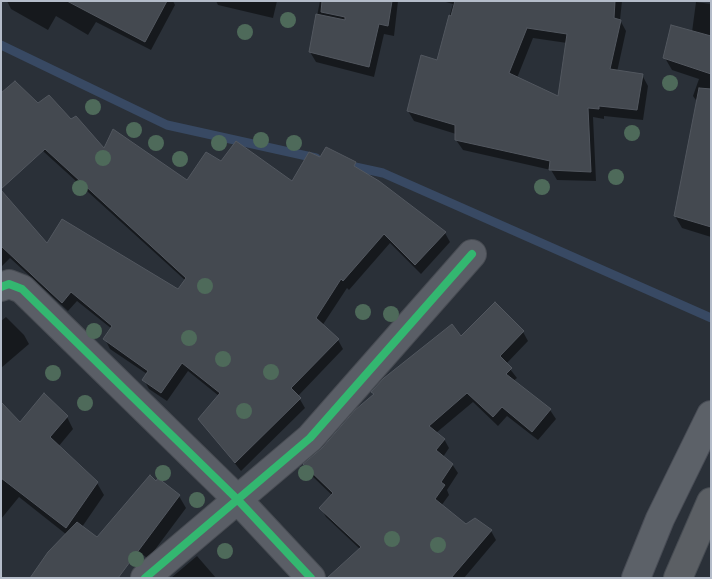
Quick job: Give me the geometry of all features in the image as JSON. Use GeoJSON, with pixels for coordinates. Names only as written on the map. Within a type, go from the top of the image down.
{"type":"FeatureCollection","features":[{"type":"Feature","properties":{"kind":"highway"},"geometry":{"type":"LineString","coordinates":[[678,578],[711,502]]}},
{"type":"Feature","properties":{"kind":"main road"},"geometry":{"type":"LineString","coordinates":[[636,578],[660,520],[711,415]]}},
{"type":"Feature","properties":{"kind":"street"},"geometry":{"type":"LineString","coordinates":[[145,578],[310,438],[472,254]]}},
{"type":"Feature","properties":{"kind":"street"},"geometry":{"type":"LineString","coordinates":[[1,287],[9,284],[22,289],[238,500],[311,578]]}},
{"type":"Feature","properties":{"kind":"building"},"geometry":{"type":"Polygon","coordinates":[[[67,1],[167,1],[145,42],[67,1]]]}},
{"type":"Feature","properties":{"kind":"building"},"geometry":{"type":"Polygon","coordinates":[[[322,1],[392,1],[388,26],[379,24],[369,67],[309,52],[316,14],[345,20],[345,17],[321,12],[322,1]]]}},
{"type":"Feature","properties":{"kind":"building"},"geometry":{"type":"Polygon","coordinates":[[[455,1],[615,1],[614,18],[621,20],[610,69],[643,74],[637,110],[599,106],[599,109],[588,108],[591,172],[549,170],[550,161],[455,140],[455,125],[407,111],[421,55],[437,60],[449,15],[451,16],[455,1]],[[527,28],[509,73],[558,96],[567,34],[527,28]]]}},
{"type":"Feature","properties":{"kind":"building"},"geometry":{"type":"Polygon","coordinates":[[[671,25],[711,36],[711,74],[663,58],[671,25]]]}},
{"type":"Feature","properties":{"kind":"building"},"geometry":{"type":"Polygon","coordinates":[[[15,81],[38,103],[49,95],[71,119],[76,116],[104,148],[113,129],[187,180],[206,152],[221,161],[236,141],[292,181],[309,152],[320,157],[326,147],[356,162],[354,166],[379,181],[446,232],[415,265],[384,234],[343,281],[341,279],[316,318],[339,339],[291,388],[301,398],[235,463],[198,419],[220,393],[182,363],[161,393],[142,380],[148,371],[103,339],[112,326],[71,292],[62,303],[1,246],[1,190],[47,243],[62,219],[178,289],[186,278],[45,149],[1,189],[1,93],[15,81]]]}},
{"type":"Feature","properties":{"kind":"building"},"geometry":{"type":"Polygon","coordinates":[[[699,88],[711,89],[711,227],[674,216],[699,88]]]}},
{"type":"Feature","properties":{"kind":"building"},"geometry":{"type":"Polygon","coordinates":[[[495,302],[524,331],[500,356],[512,368],[506,374],[551,409],[532,432],[502,407],[493,417],[467,393],[429,426],[445,439],[436,450],[453,464],[441,482],[445,485],[435,499],[466,524],[475,518],[492,530],[451,578],[327,578],[361,547],[319,508],[333,493],[303,464],[322,448],[355,410],[374,394],[371,392],[384,378],[452,324],[461,336],[495,302]]]}},
{"type":"Feature","properties":{"kind":"building"},"geometry":{"type":"Polygon","coordinates":[[[44,393],[68,416],[50,437],[98,482],[66,528],[1,478],[1,402],[20,422],[44,393]]]}},
{"type":"Feature","properties":{"kind":"building"},"geometry":{"type":"Polygon","coordinates":[[[150,475],[156,481],[158,478],[180,495],[118,578],[30,578],[48,552],[77,522],[97,537],[150,475]]]}},
{"type":"Feature","properties":{"kind":"waterway"},"geometry":{"type":"LineString","coordinates":[[1,45],[167,125],[316,158]]}},
{"type":"Feature","properties":{"kind":"waterway"},"geometry":{"type":"LineString","coordinates":[[346,165],[383,173],[711,318]]}},
{"type":"Feature","properties":{"kind":"cycle path"},"geometry":{"type":"LineString","coordinates":[[145,578],[310,438],[472,254]]}},
{"type":"Feature","properties":{"kind":"cycle path"},"geometry":{"type":"LineString","coordinates":[[1,287],[9,284],[22,289],[238,500],[311,578]]}}]}
